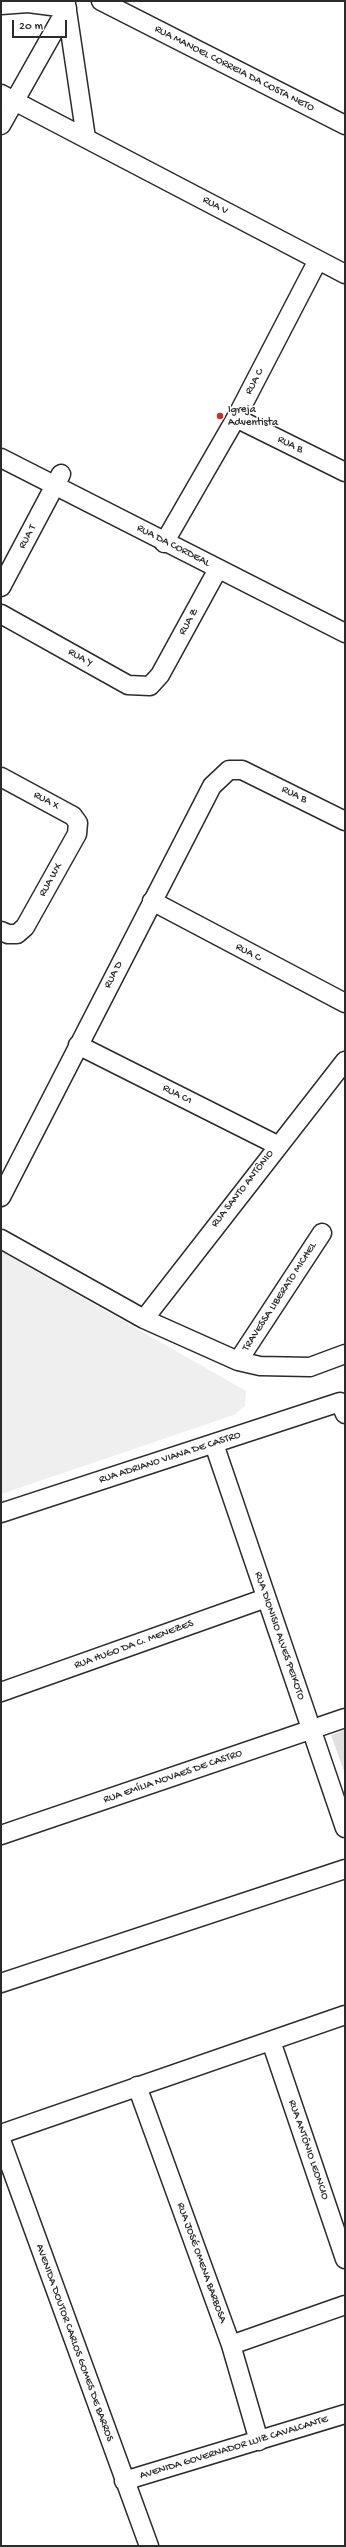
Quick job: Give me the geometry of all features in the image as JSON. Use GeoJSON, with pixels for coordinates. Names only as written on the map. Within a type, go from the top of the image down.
{"type":"FeatureCollection","features":[{"type":"Feature","properties":{"kind":"street","name":"RUA MANOEL CORREIA DA COSTA NETO"},"geometry":{"type":"LineString","coordinates":[[101,1],[345,126]]}},
{"type":"Feature","properties":{"kind":"street"},"geometry":{"type":"LineString","coordinates":[[1,5],[28,3],[66,5]]}},
{"type":"Feature","properties":{"kind":"street"},"geometry":{"type":"LineString","coordinates":[[1,125],[7,98],[66,5]]}},
{"type":"Feature","properties":{"kind":"street"},"geometry":{"type":"LineString","coordinates":[[66,5],[86,138]]}},
{"type":"Feature","properties":{"kind":"street","name":"RUA V"},"geometry":{"type":"LineString","coordinates":[[7,98],[345,274]]}},
{"type":"Feature","properties":{"kind":"street","name":"RUA C"},"geometry":{"type":"LineString","coordinates":[[164,543],[236,418],[318,260]]}},
{"type":"Feature","properties":{"kind":"street","name":"RUA B"},"geometry":{"type":"LineString","coordinates":[[236,418],[345,472]]}},
{"type":"Feature","properties":{"kind":"street","name":"RUA DA CORDEAL"},"geometry":{"type":"LineString","coordinates":[[1,458],[58,480],[164,543],[345,633]]}},
{"type":"Feature","properties":{"kind":"street","name":"RUA T"},"geometry":{"type":"LineString","coordinates":[[1,588],[58,480]]}},
{"type":"Feature","properties":{"kind":"street","name":"RUA Z"},"geometry":{"type":"LineString","coordinates":[[160,675],[218,569]]}},
{"type":"Feature","properties":{"kind":"street","name":"RUA Y"},"geometry":{"type":"LineString","coordinates":[[1,614],[128,685],[150,686],[160,675]]}},
{"type":"Feature","properties":{"kind":"street","name":"RUA D"},"geometry":{"type":"LineString","coordinates":[[1,1197],[212,786],[229,770],[242,770]]}},
{"type":"Feature","properties":{"kind":"street","name":"RUA B"},"geometry":{"type":"LineString","coordinates":[[242,770],[345,821]]}},
{"type":"Feature","properties":{"kind":"street","name":"RUA X"},"geometry":{"type":"LineString","coordinates":[[1,777],[73,816],[78,823],[77,834]]}},
{"type":"Feature","properties":{"kind":"street","name":"RUA WX"},"geometry":{"type":"LineString","coordinates":[[1,931],[8,934],[17,934],[25,927],[77,834]]}},
{"type":"Feature","properties":{"kind":"street","name":"RUA C"},"geometry":{"type":"LineString","coordinates":[[152,901],[345,1003]]}},
{"type":"Feature","properties":{"kind":"street","name":"RUA C1"},"geometry":{"type":"LineString","coordinates":[[78,1045],[277,1145]]}},
{"type":"Feature","properties":{"kind":"street","name":"RUA SANTO ANTÔNIO"},"geometry":{"type":"LineString","coordinates":[[144,1319],[277,1145],[345,1061]]}},
{"type":"Feature","properties":{"kind":"street","name":"TRAVESSA LIBERATO MICHEL"},"geometry":{"type":"LineString","coordinates":[[238,1361],[322,1233]]}},
{"type":"Feature","properties":{"kind":"street"},"geometry":{"type":"LineString","coordinates":[[1,1239],[144,1319],[238,1361],[260,1366],[310,1367],[345,1354]]}},
{"type":"Feature","properties":{"kind":"street","name":"RUA ADRIANO VIANA DE CASTRO"},"geometry":{"type":"LineString","coordinates":[[1,1513],[214,1444],[342,1408]]}},
{"type":"Feature","properties":{"kind":"street","name":"RUA DIONISIO ALVES PEIKOTO"},"geometry":{"type":"LineString","coordinates":[[214,1444],[345,1828]]}},
{"type":"Feature","properties":{"kind":"street","name":"RUA HUGO DA C. MENEZES"},"geometry":{"type":"LineString","coordinates":[[1,1692],[266,1598]]}},
{"type":"Feature","properties":{"kind":"street","name":"RUA EMÍLIA NOVAES DE CASTRO"},"geometry":{"type":"LineString","coordinates":[[1,1835],[345,1718]]}},
{"type":"Feature","properties":{"kind":"street"},"geometry":{"type":"LineString","coordinates":[[1,1983],[345,1869]]}},
{"type":"Feature","properties":{"kind":"street"},"geometry":{"type":"LineString","coordinates":[[1,2134],[345,2015]]}},
{"type":"Feature","properties":{"kind":"street","name":"RUA ANTÔNIO LEONCIO"},"geometry":{"type":"LineString","coordinates":[[271,2041],[345,2259]]}},
{"type":"Feature","properties":{"kind":"street","name":"RUA JOSÉ OMENA BARBOSA"},"geometry":{"type":"LineString","coordinates":[[137,2086],[231,2345],[259,2441]]}},
{"type":"Feature","properties":{"kind":"street","name":"AVENIDA DOUTOR CARLOS GOMES DE BARROS"},"geometry":{"type":"LineString","coordinates":[[1,2140],[149,2546]]}},
{"type":"Feature","properties":{"kind":"street"},"geometry":{"type":"LineString","coordinates":[[231,2345],[345,2305]]}},
{"type":"Feature","properties":{"kind":"street","name":"AVENIDA GOVERNADOR LUIZ CAVALCANTE"},"geometry":{"type":"LineString","coordinates":[[124,2480],[259,2441],[345,2414]]}},
{"type":"Feature","properties":{"kind":"shaded area"},"geometry":{"type":"Polygon","coordinates":[[[1,1251],[246,1391],[245,1406],[234,1415],[1,1494],[1,1251]]]}},
{"type":"Feature","properties":{"kind":"shaded area"},"geometry":{"type":"Polygon","coordinates":[[[345,1730],[345,1774],[331,1735],[345,1730]]]}},
{"type":"Feature","properties":{"kind":"place","name":"Igreja Adventista"},"geometry":{"type":"Point","coordinates":[220,416]}}]}
